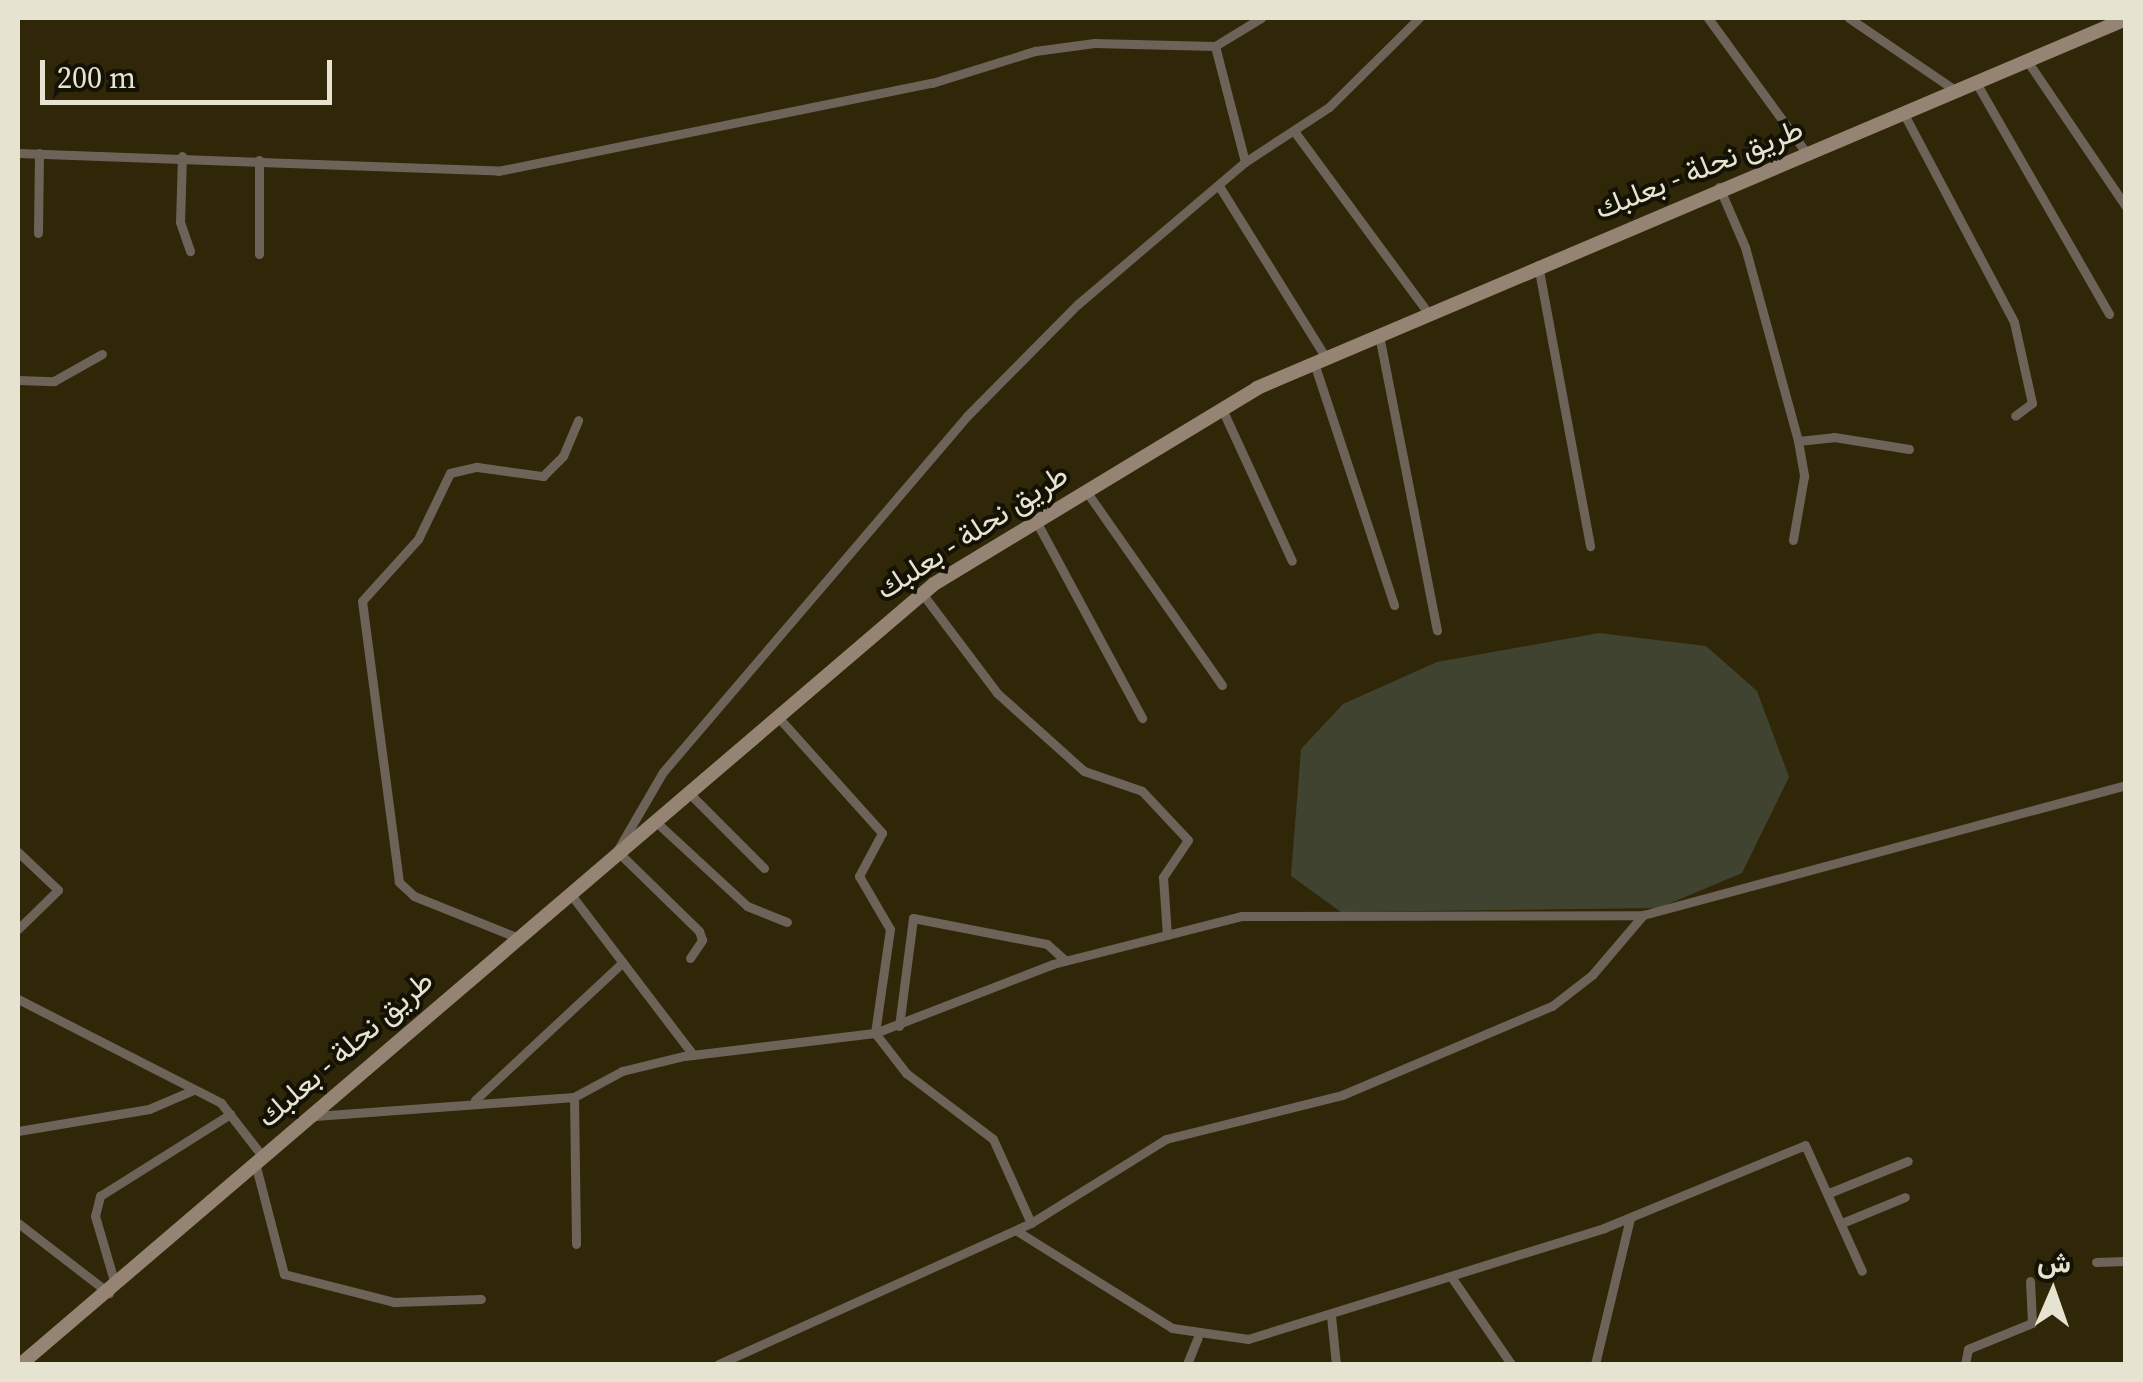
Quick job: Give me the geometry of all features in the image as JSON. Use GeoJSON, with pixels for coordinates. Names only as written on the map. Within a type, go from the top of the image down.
{"type":"FeatureCollection","features":[{"type":"Feature","properties":{"kind":"street"},"geometry":{"type":"LineString","coordinates":[[18,153],[182,156],[498,172],[932,83],[1036,51],[1094,43],[1215,46],[1261,18]]}},
{"type":"Feature","properties":{"kind":"street"},"geometry":{"type":"LineString","coordinates":[[690,958],[702,940],[699,931],[617,851],[643,798],[742,673],[967,416],[1078,304],[1246,162],[1330,107],[1418,18]]}},
{"type":"Feature","properties":{"kind":"street"},"geometry":{"type":"LineString","coordinates":[[1708,18],[1807,154]]}},
{"type":"Feature","properties":{"kind":"street"},"geometry":{"type":"LineString","coordinates":[[1849,18],[1960,94]]}},
{"type":"Feature","properties":{"kind":"street","name":"طريق نحلة - بعلبك"},"geometry":{"type":"LineString","coordinates":[[22,1358],[113,1290],[569,892],[921,592],[1222,410],[1320,361],[1720,187],[2030,65],[2126,19]]}},
{"type":"Feature","properties":{"kind":"street"},"geometry":{"type":"LineString","coordinates":[[1215,46],[1246,162]]}},
{"type":"Feature","properties":{"kind":"street"},"geometry":{"type":"LineString","coordinates":[[2030,65],[2126,208]]}},
{"type":"Feature","properties":{"kind":"street"},"geometry":{"type":"LineString","coordinates":[[1978,86],[2109,314]]}},
{"type":"Feature","properties":{"kind":"street"},"geometry":{"type":"LineString","coordinates":[[1904,116],[2014,322],[2032,403],[2014,416]]}},
{"type":"Feature","properties":{"kind":"street"},"geometry":{"type":"LineString","coordinates":[[1294,130],[1428,313]]}},
{"type":"Feature","properties":{"kind":"street"},"geometry":{"type":"LineString","coordinates":[[38,154],[38,234]]}},
{"type":"Feature","properties":{"kind":"street"},"geometry":{"type":"LineString","coordinates":[[182,156],[182,234],[190,251]]}},
{"type":"Feature","properties":{"kind":"street"},"geometry":{"type":"LineString","coordinates":[[258,160],[260,254]]}},
{"type":"Feature","properties":{"kind":"street"},"geometry":{"type":"LineString","coordinates":[[1219,186],[1320,361],[1394,605]]}},
{"type":"Feature","properties":{"kind":"street"},"geometry":{"type":"LineString","coordinates":[[1720,187],[1745,246],[1798,441],[1804,476],[1792,540]]}},
{"type":"Feature","properties":{"kind":"street"},"geometry":{"type":"LineString","coordinates":[[1538,265],[1590,546]]}},
{"type":"Feature","properties":{"kind":"street"},"geometry":{"type":"LineString","coordinates":[[1380,334],[1437,630]]}},
{"type":"Feature","properties":{"kind":"street"},"geometry":{"type":"LineString","coordinates":[[18,380],[54,381],[102,354]]}},
{"type":"Feature","properties":{"kind":"street"},"geometry":{"type":"LineString","coordinates":[[1222,410],[1292,561]]}},
{"type":"Feature","properties":{"kind":"street"},"geometry":{"type":"LineString","coordinates":[[516,938],[414,896],[399,882],[362,601],[418,539],[450,473],[476,466],[543,476],[563,456],[578,420]]}},
{"type":"Feature","properties":{"kind":"street"},"geometry":{"type":"LineString","coordinates":[[1798,441],[1834,437],[1909,450]]}},
{"type":"Feature","properties":{"kind":"street"},"geometry":{"type":"LineString","coordinates":[[1086,492],[1222,685]]}},
{"type":"Feature","properties":{"kind":"street"},"geometry":{"type":"LineString","coordinates":[[1036,522],[1142,718]]}},
{"type":"Feature","properties":{"kind":"street"},"geometry":{"type":"LineString","coordinates":[[921,592],[997,693],[1084,771],[1142,792],[1188,840],[1163,877],[1167,935]]}},
{"type":"Feature","properties":{"kind":"street"},"geometry":{"type":"LineString","coordinates":[[776,714],[882,833],[859,876],[886,915],[890,940],[875,1033],[906,1073],[960,1106],[994,1140],[1031,1224]]}},
{"type":"Feature","properties":{"kind":"street"},"geometry":{"type":"LineString","coordinates":[[315,1116],[574,1097],[622,1071],[693,1055],[875,1033],[1065,960],[1296,910],[1643,915],[2126,785]]}},
{"type":"Feature","properties":{"kind":"street"},"geometry":{"type":"LineString","coordinates":[[688,791],[764,868]]}},
{"type":"Feature","properties":{"kind":"street"},"geometry":{"type":"LineString","coordinates":[[654,821],[746,906],[787,922]]}},
{"type":"Feature","properties":{"kind":"street"},"geometry":{"type":"LineString","coordinates":[[18,852],[58,890],[18,929]]}},
{"type":"Feature","properties":{"kind":"street"},"geometry":{"type":"LineString","coordinates":[[569,892],[693,1055]]}},
{"type":"Feature","properties":{"kind":"street"},"geometry":{"type":"LineString","coordinates":[[718,1364],[1031,1224],[1166,1139],[1342,1095],[1552,1006],[1592,975],[1643,915]]}},
{"type":"Feature","properties":{"kind":"street"},"geometry":{"type":"LineString","coordinates":[[899,1026],[908,941],[916,917],[1047,944],[1065,960]]}},
{"type":"Feature","properties":{"kind":"street"},"geometry":{"type":"LineString","coordinates":[[890,940],[908,941]]}},
{"type":"Feature","properties":{"kind":"street"},"geometry":{"type":"LineString","coordinates":[[473,1102],[623,962]]}},
{"type":"Feature","properties":{"kind":"street"},"geometry":{"type":"LineString","coordinates":[[18,999],[230,1114],[259,1160],[284,1274],[394,1302],[482,1298]]}},
{"type":"Feature","properties":{"kind":"street"},"geometry":{"type":"LineString","coordinates":[[18,1131],[133,1112],[191,1091]]}},
{"type":"Feature","properties":{"kind":"street"},"geometry":{"type":"LineString","coordinates":[[574,1097],[576,1244]]}},
{"type":"Feature","properties":{"kind":"street"},"geometry":{"type":"LineString","coordinates":[[113,1290],[95,1216],[100,1196],[230,1114]]}},
{"type":"Feature","properties":{"kind":"street"},"geometry":{"type":"LineString","coordinates":[[1017,1231],[1120,1300],[1198,1337],[1270,1335],[1630,1218],[1805,1145],[1862,1271]]}},
{"type":"Feature","properties":{"kind":"street"},"geometry":{"type":"LineString","coordinates":[[1829,1193],[1908,1161]]}},
{"type":"Feature","properties":{"kind":"street"},"geometry":{"type":"LineString","coordinates":[[1842,1223],[1904,1197]]}},
{"type":"Feature","properties":{"kind":"street"},"geometry":{"type":"LineString","coordinates":[[1596,1364],[1630,1218]]}},
{"type":"Feature","properties":{"kind":"street"},"geometry":{"type":"LineString","coordinates":[[18,1222],[113,1290]]}},
{"type":"Feature","properties":{"kind":"street"},"geometry":{"type":"LineString","coordinates":[[2096,1262],[2126,1261]]}},
{"type":"Feature","properties":{"kind":"street"},"geometry":{"type":"LineString","coordinates":[[1452,1278],[1511,1364]]}},
{"type":"Feature","properties":{"kind":"street"},"geometry":{"type":"LineString","coordinates":[[1965,1364],[1968,1349],[2032,1323],[2030,1281]]}},
{"type":"Feature","properties":{"kind":"street"},"geometry":{"type":"LineString","coordinates":[[1331,1316],[1336,1364]]}},
{"type":"Feature","properties":{"kind":"street"},"geometry":{"type":"LineString","coordinates":[[1187,1364],[1198,1337]]}},
{"type":"Feature","properties":{"kind":"street"},"geometry":{"type":"LineString","coordinates":[[741,1353],[744,1364]]}},
{"type":"Feature","properties":{"kind":"green space"},"geometry":{"type":"Polygon","coordinates":[[[1599,633],[1706,646],[1757,691],[1789,777],[1742,873],[1659,908],[1341,912],[1291,876],[1301,749],[1343,704],[1437,662],[1599,633]]]}}]}
